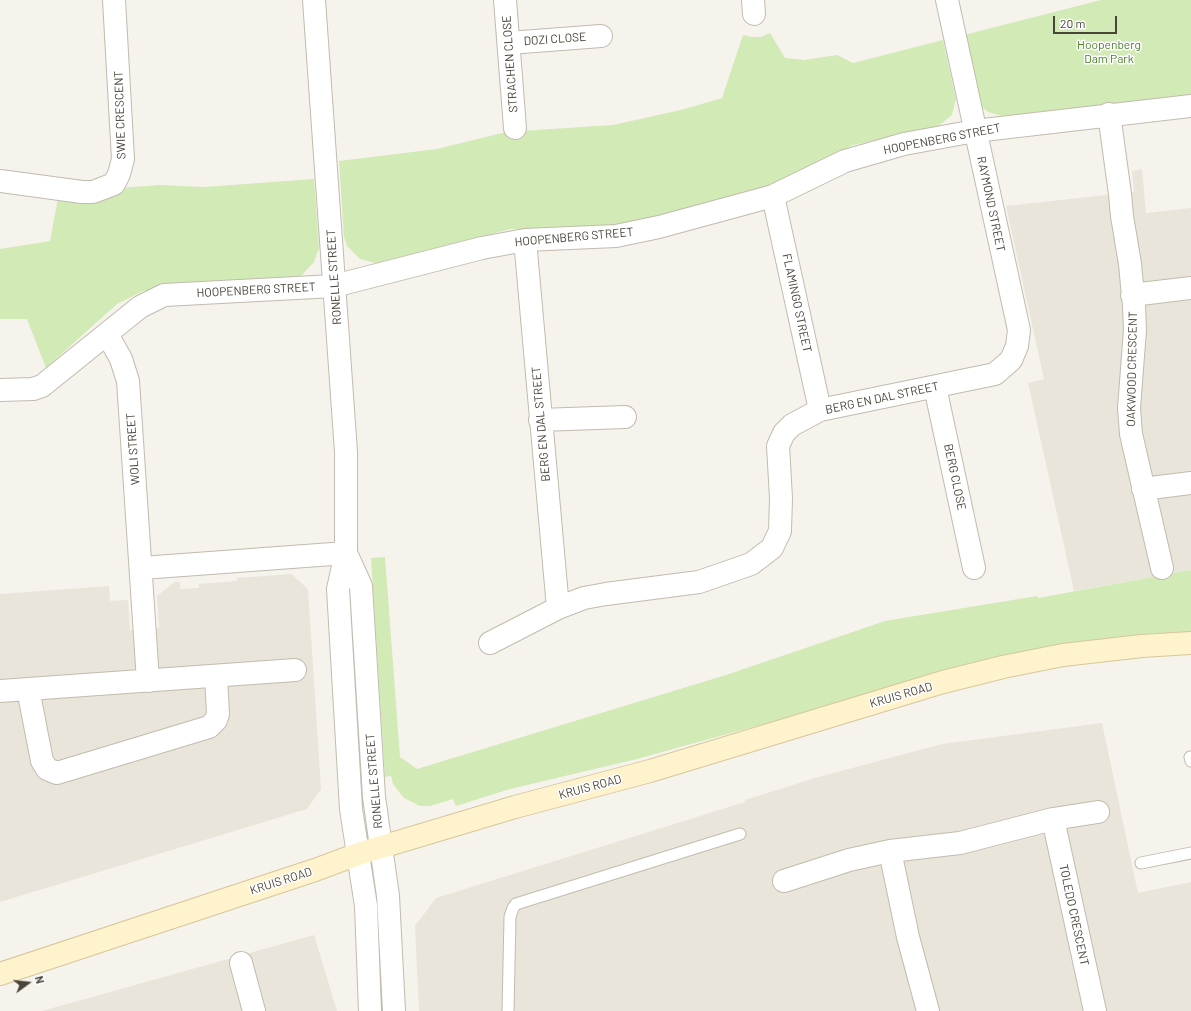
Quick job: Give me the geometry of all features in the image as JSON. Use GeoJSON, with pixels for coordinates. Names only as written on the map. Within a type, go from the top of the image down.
{"type":"FeatureCollection","features":[{"type":"Feature","properties":{"kind":"street","name":"SWIE CRESCENT"},"geometry":{"type":"LineString","coordinates":[[0,181],[82,192],[93,192],[114,184],[119,174],[123,159],[114,0]]}},
{"type":"Feature","properties":{"kind":"street","name":"RONELLE STREET"},"geometry":{"type":"LineString","coordinates":[[314,0],[346,452],[346,553],[338,589],[351,809],[366,906],[370,1011]]}},
{"type":"Feature","properties":{"kind":"street","name":"STRACHEN CLOSE"},"geometry":{"type":"LineString","coordinates":[[505,0],[515,128]]}},
{"type":"Feature","properties":{"kind":"street","name":"RAYMOND STREET"},"geometry":{"type":"LineString","coordinates":[[947,0],[1019,330],[1018,346],[1011,360]]}},
{"type":"Feature","properties":{"kind":"street","name":"DOZI CLOSE"},"geometry":{"type":"LineString","coordinates":[[509,43],[601,36]]}},
{"type":"Feature","properties":{"kind":"street","name":"HOOPENBERG STREET"},"geometry":{"type":"LineString","coordinates":[[0,390],[33,389],[42,386],[140,307],[164,295],[334,286],[482,248],[525,240],[616,236],[660,227],[773,196],[845,161],[904,144],[975,131],[1109,114],[1191,106]]}},
{"type":"Feature","properties":{"kind":"street","name":"OAKWOOD CRESCENT"},"geometry":{"type":"LineString","coordinates":[[1109,114],[1122,216],[1130,264],[1135,330],[1129,408],[1131,434],[1162,568]]}},
{"type":"Feature","properties":{"kind":"street","name":"FLAMINGO STREET"},"geometry":{"type":"LineString","coordinates":[[773,196],[820,410]]}},
{"type":"Feature","properties":{"kind":"street","name":"BERG EN DAL STREET"},"geometry":{"type":"LineString","coordinates":[[525,240],[558,608]]}},
{"type":"Feature","properties":{"kind":"street","name":"OAKWOOD CRESCENT"},"geometry":{"type":"LineString","coordinates":[[1132,295],[1191,288]]}},
{"type":"Feature","properties":{"kind":"street","name":"WOLI STREET"},"geometry":{"type":"LineString","coordinates":[[107,334],[121,359],[128,381],[142,568],[148,681]]}},
{"type":"Feature","properties":{"kind":"street","name":"BERG EN DAL STREET"},"geometry":{"type":"LineString","coordinates":[[490,642],[558,608],[584,598],[699,582],[751,564],[772,548],[780,531],[781,498],[778,446],[784,433],[792,425],[820,410],[995,374],[1011,360]]}},
{"type":"Feature","properties":{"kind":"street","name":"BERG CLOSE"},"geometry":{"type":"LineString","coordinates":[[935,387],[974,568]]}},
{"type":"Feature","properties":{"kind":"street"},"geometry":{"type":"LineString","coordinates":[[540,420],[625,417]]}},
{"type":"Feature","properties":{"kind":"street"},"geometry":{"type":"LineString","coordinates":[[1143,489],[1191,483]]}},
{"type":"Feature","properties":{"kind":"street","name":"RONELLE STREET"},"geometry":{"type":"LineString","coordinates":[[346,553],[361,586],[374,798],[388,896],[394,1011]]}},
{"type":"Feature","properties":{"kind":"street"},"geometry":{"type":"LineString","coordinates":[[142,568],[346,553]]}},
{"type":"Feature","properties":{"kind":"street","name":"KRUIS ROAD"},"geometry":{"type":"LineString","coordinates":[[0,974],[315,870],[381,846],[515,807],[650,771],[973,674],[1064,655],[1142,646],[1191,643]]}},
{"type":"Feature","properties":{"kind":"street"},"geometry":{"type":"LineString","coordinates":[[0,691],[295,670]]}},
{"type":"Feature","properties":{"kind":"street"},"geometry":{"type":"LineString","coordinates":[[28,689],[42,761],[47,769],[57,773],[209,727],[216,720],[218,714],[216,676]]}},
{"type":"Feature","properties":{"kind":"street"},"geometry":{"type":"LineString","coordinates":[[784,881],[849,860],[890,851],[960,843],[1053,820],[1098,812]]}},
{"type":"Feature","properties":{"kind":"street","name":"TOLEDO CRESCENT"},"geometry":{"type":"LineString","coordinates":[[1053,820],[1094,1011]]}},
{"type":"Feature","properties":{"kind":"street"},"geometry":{"type":"LineString","coordinates":[[890,851],[908,937],[928,1011]]}},
{"type":"Feature","properties":{"kind":"street"},"geometry":{"type":"LineString","coordinates":[[241,963],[254,1011]]}},
{"type":"Feature","properties":{"kind":"lane"},"geometry":{"type":"LineString","coordinates":[[508,1011],[510,917],[516,904],[740,834]]}},
{"type":"Feature","properties":{"kind":"lane"},"geometry":{"type":"LineString","coordinates":[[1141,863],[1191,853]]}},
{"type":"Feature","properties":{"kind":"shaded area"},"geometry":{"type":"Polygon","coordinates":[[[1142,169],[1146,213],[1191,208],[1191,570],[1074,591],[1028,383],[1044,379],[1006,206],[1134,192],[1132,171],[1142,169]]]}},
{"type":"Feature","properties":{"kind":"shaded area"},"geometry":{"type":"Polygon","coordinates":[[[291,574],[308,589],[321,789],[307,809],[0,902],[0,594],[109,586],[110,601],[128,600],[130,630],[159,628],[157,596],[175,582],[180,582],[180,589],[199,588],[199,584],[237,581],[237,578],[291,574]]]}},
{"type":"Feature","properties":{"kind":"shaded area"},"geometry":{"type":"Polygon","coordinates":[[[1102,723],[1138,893],[1191,882],[1191,1011],[419,1011],[415,926],[436,898],[745,802],[745,800],[815,778],[942,744],[1102,723]]]}},
{"type":"Feature","properties":{"kind":"shaded area"},"geometry":{"type":"Polygon","coordinates":[[[314,935],[337,1011],[42,1011],[314,935]]]}},
{"type":"Feature","properties":{"kind":"green space","name":"Hoopenberg Dam Park"},"geometry":{"type":"Polygon","coordinates":[[[1101,0],[1191,0],[1191,95],[1002,116],[988,112],[982,107],[978,99],[964,35],[1101,0]]]}},
{"type":"Feature","properties":{"kind":"green space"},"geometry":{"type":"Polygon","coordinates":[[[770,33],[785,58],[804,60],[837,55],[853,63],[943,40],[956,99],[952,115],[937,127],[853,145],[774,185],[628,225],[596,229],[511,229],[376,263],[360,259],[347,246],[344,237],[339,161],[437,149],[506,132],[613,125],[681,110],[722,98],[743,35],[761,37],[770,33]]]}},
{"type":"Feature","properties":{"kind":"green space"},"geometry":{"type":"Polygon","coordinates":[[[314,179],[319,248],[314,262],[302,275],[292,279],[143,291],[117,304],[46,368],[27,319],[0,319],[0,249],[50,241],[58,198],[118,188],[160,185],[204,187],[314,179]]]}},
{"type":"Feature","properties":{"kind":"green space"},"geometry":{"type":"Polygon","coordinates":[[[385,557],[400,757],[417,769],[726,675],[885,621],[1037,596],[1038,598],[1191,570],[1191,632],[1145,634],[1085,641],[960,666],[807,712],[637,759],[510,789],[456,806],[453,799],[430,806],[420,806],[404,798],[393,784],[391,776],[385,777],[371,558],[385,557]]]}}]}
